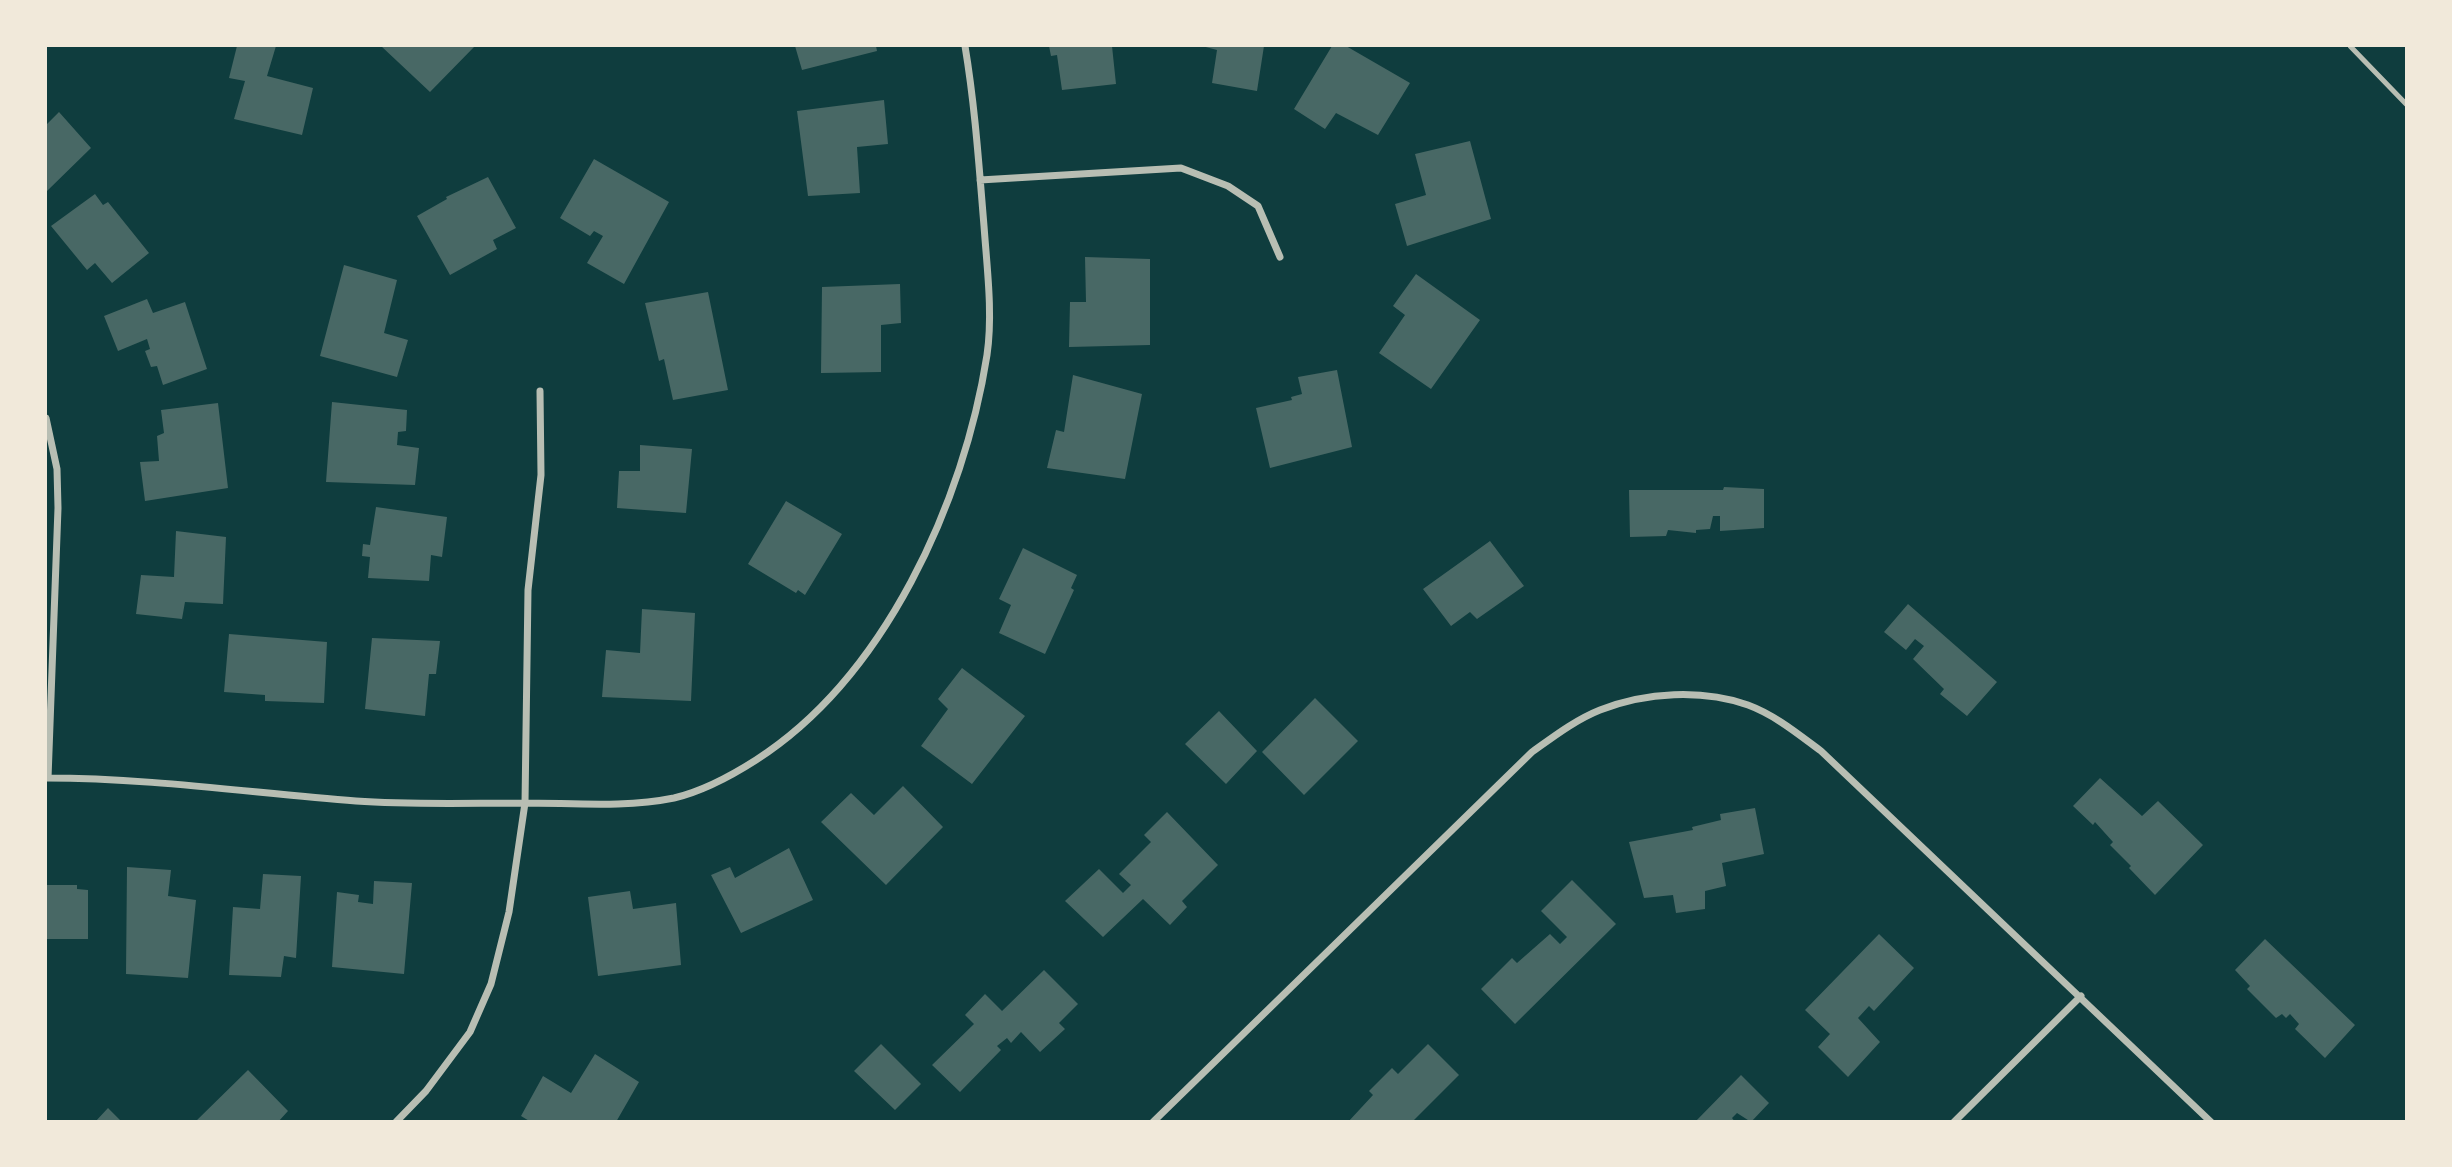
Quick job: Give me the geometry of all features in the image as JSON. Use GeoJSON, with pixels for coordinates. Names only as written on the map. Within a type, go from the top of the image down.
{"type":"FeatureCollection","features":[{"type":"Feature","properties":{"kind":"street"},"geometry":{"type":"LineString","coordinates":[[46,418],[57,469],[58,509],[47,778],[368,801],[637,803],[676,797],[701,789],[734,774],[794,732],[844,681],[906,592],[935,532],[957,475],[973,421],[988,352],[988,276],[975,109],[965,46]]}},
{"type":"Feature","properties":{"kind":"street"},"geometry":{"type":"LineString","coordinates":[[980,180],[1181,168],[1228,186],[1258,206],[1280,257]]}},
{"type":"Feature","properties":{"kind":"street"},"geometry":{"type":"LineString","coordinates":[[396,1122],[451,1061],[481,1010],[507,924],[519,859],[525,803],[528,590],[541,475],[540,391]]}},
{"type":"Feature","properties":{"kind":"street"},"geometry":{"type":"LineString","coordinates":[[1153,1122],[1532,752],[1564,729],[1601,710],[1656,696],[1709,696],[1748,705],[1785,724],[1821,751],[2211,1122]]}},
{"type":"Feature","properties":{"kind":"street"},"geometry":{"type":"LineString","coordinates":[[1954,1122],[2081,996]]}},
{"type":"Feature","properties":{"kind":"lane"},"geometry":{"type":"LineString","coordinates":[[2350,46],[2406,104]]}},
{"type":"Feature","properties":{"kind":"building"},"geometry":{"type":"Polygon","coordinates":[[[237,46],[276,46],[267,76],[313,88],[302,135],[234,119],[245,81],[229,78],[237,46]]]}},
{"type":"Feature","properties":{"kind":"building"},"geometry":{"type":"Polygon","coordinates":[[[381,46],[475,46],[430,92],[381,46]]]}},
{"type":"Feature","properties":{"kind":"building"},"geometry":{"type":"Polygon","coordinates":[[[795,46],[876,46],[877,51],[802,70],[795,46]]]}},
{"type":"Feature","properties":{"kind":"building"},"geometry":{"type":"Polygon","coordinates":[[[1049,46],[1112,46],[1116,84],[1062,90],[1057,55],[1051,56],[1049,46]]]}},
{"type":"Feature","properties":{"kind":"building"},"geometry":{"type":"Polygon","coordinates":[[[1202,46],[1264,46],[1257,91],[1212,83],[1217,50],[1202,46]]]}},
{"type":"Feature","properties":{"kind":"building"},"geometry":{"type":"Polygon","coordinates":[[[1332,46],[1346,46],[1410,83],[1378,135],[1336,113],[1325,129],[1294,109],[1332,46]]]}},
{"type":"Feature","properties":{"kind":"building"},"geometry":{"type":"Polygon","coordinates":[[[884,100],[888,144],[857,147],[860,193],[808,196],[797,111],[884,100]]]}},
{"type":"Feature","properties":{"kind":"building"},"geometry":{"type":"Polygon","coordinates":[[[59,112],[91,148],[46,192],[46,125],[59,112]]]}},
{"type":"Feature","properties":{"kind":"building"},"geometry":{"type":"Polygon","coordinates":[[[1470,141],[1491,219],[1407,246],[1395,204],[1426,195],[1415,154],[1470,141]]]}},
{"type":"Feature","properties":{"kind":"building"},"geometry":{"type":"Polygon","coordinates":[[[594,159],[669,202],[624,284],[587,263],[603,236],[594,231],[590,236],[560,218],[594,159]]]}},
{"type":"Feature","properties":{"kind":"building"},"geometry":{"type":"Polygon","coordinates":[[[488,177],[516,228],[493,240],[497,249],[450,275],[417,216],[447,199],[446,197],[488,177]]]}},
{"type":"Feature","properties":{"kind":"building"},"geometry":{"type":"Polygon","coordinates":[[[95,194],[103,205],[108,202],[149,253],[112,283],[95,263],[87,270],[51,226],[95,194]]]}},
{"type":"Feature","properties":{"kind":"building"},"geometry":{"type":"Polygon","coordinates":[[[1085,257],[1150,259],[1150,345],[1069,347],[1070,302],[1086,302],[1085,257]]]}},
{"type":"Feature","properties":{"kind":"building"},"geometry":{"type":"Polygon","coordinates":[[[344,265],[397,280],[384,333],[408,340],[397,377],[320,356],[344,265]]]}},
{"type":"Feature","properties":{"kind":"building"},"geometry":{"type":"Polygon","coordinates":[[[1416,274],[1480,320],[1431,389],[1379,353],[1405,315],[1393,306],[1416,274]]]}},
{"type":"Feature","properties":{"kind":"building"},"geometry":{"type":"Polygon","coordinates":[[[900,284],[901,323],[881,325],[881,372],[821,373],[822,287],[900,284]]]}},
{"type":"Feature","properties":{"kind":"building"},"geometry":{"type":"Polygon","coordinates":[[[708,292],[728,390],[673,400],[664,359],[659,361],[645,303],[708,292]]]}},
{"type":"Feature","properties":{"kind":"building"},"geometry":{"type":"Polygon","coordinates":[[[147,299],[153,313],[185,302],[207,369],[163,385],[157,366],[151,367],[145,351],[150,349],[147,339],[118,351],[104,316],[147,299]]]}},
{"type":"Feature","properties":{"kind":"building"},"geometry":{"type":"Polygon","coordinates":[[[1337,370],[1352,447],[1270,468],[1256,408],[1292,400],[1291,397],[1302,394],[1298,377],[1337,370]]]}},
{"type":"Feature","properties":{"kind":"building"},"geometry":{"type":"Polygon","coordinates":[[[1073,375],[1142,394],[1125,479],[1047,468],[1056,430],[1064,432],[1073,375]]]}},
{"type":"Feature","properties":{"kind":"building"},"geometry":{"type":"Polygon","coordinates":[[[332,402],[407,410],[406,431],[398,432],[397,445],[419,448],[415,485],[326,482],[332,402]]]}},
{"type":"Feature","properties":{"kind":"building"},"geometry":{"type":"Polygon","coordinates":[[[218,403],[228,488],[145,501],[140,462],[159,461],[157,436],[164,433],[161,410],[218,403]]]}},
{"type":"Feature","properties":{"kind":"building"},"geometry":{"type":"Polygon","coordinates":[[[640,445],[692,449],[686,513],[617,508],[619,471],[640,471],[640,445]]]}},
{"type":"Feature","properties":{"kind":"building"},"geometry":{"type":"Polygon","coordinates":[[[1724,487],[1764,489],[1764,528],[1720,531],[1720,516],[1713,516],[1710,529],[1696,530],[1696,533],[1668,530],[1666,536],[1630,537],[1629,490],[1723,490],[1724,487]]]}},
{"type":"Feature","properties":{"kind":"building"},"geometry":{"type":"Polygon","coordinates":[[[786,501],[842,534],[805,595],[798,590],[796,593],[748,564],[786,501]]]}},
{"type":"Feature","properties":{"kind":"building"},"geometry":{"type":"Polygon","coordinates":[[[376,507],[447,517],[442,557],[431,555],[429,581],[368,578],[370,557],[362,556],[363,544],[370,545],[376,507]]]}},
{"type":"Feature","properties":{"kind":"building"},"geometry":{"type":"Polygon","coordinates":[[[176,531],[226,537],[223,604],[185,602],[182,619],[136,614],[141,575],[174,577],[176,531]]]}},
{"type":"Feature","properties":{"kind":"building"},"geometry":{"type":"Polygon","coordinates":[[[1490,541],[1524,586],[1477,619],[1470,612],[1451,626],[1423,589],[1490,541]]]}},
{"type":"Feature","properties":{"kind":"building"},"geometry":{"type":"Polygon","coordinates":[[[1023,548],[1077,575],[1071,588],[1074,590],[1045,654],[999,633],[1011,605],[999,599],[1023,548]]]}},
{"type":"Feature","properties":{"kind":"building"},"geometry":{"type":"Polygon","coordinates":[[[1908,604],[1997,682],[1967,716],[1940,694],[1944,689],[1913,659],[1924,646],[1915,639],[1906,650],[1884,632],[1908,604]]]}},
{"type":"Feature","properties":{"kind":"building"},"geometry":{"type":"Polygon","coordinates":[[[642,609],[695,613],[691,701],[602,697],[606,650],[640,653],[642,609]]]}},
{"type":"Feature","properties":{"kind":"building"},"geometry":{"type":"Polygon","coordinates":[[[229,634],[327,642],[324,703],[265,701],[265,695],[224,692],[229,634]]]}},
{"type":"Feature","properties":{"kind":"building"},"geometry":{"type":"Polygon","coordinates":[[[372,638],[440,641],[436,674],[429,674],[425,716],[365,709],[372,638]]]}},
{"type":"Feature","properties":{"kind":"building"},"geometry":{"type":"Polygon","coordinates":[[[962,668],[1025,716],[972,784],[921,746],[948,709],[938,699],[962,668]]]}},
{"type":"Feature","properties":{"kind":"building"},"geometry":{"type":"Polygon","coordinates":[[[1315,698],[1358,741],[1304,795],[1262,752],[1315,698]]]}},
{"type":"Feature","properties":{"kind":"building"},"geometry":{"type":"Polygon","coordinates":[[[1219,711],[1257,751],[1226,784],[1185,744],[1219,711]]]}},
{"type":"Feature","properties":{"kind":"building"},"geometry":{"type":"Polygon","coordinates":[[[2100,778],[2142,816],[2158,801],[2203,845],[2155,895],[2110,845],[2113,842],[2095,822],[2093,825],[2073,806],[2100,778]]]}},
{"type":"Feature","properties":{"kind":"building"},"geometry":{"type":"Polygon","coordinates":[[[903,786],[943,827],[886,885],[821,822],[851,793],[874,815],[903,786]]]}},
{"type":"Feature","properties":{"kind":"building"},"geometry":{"type":"Polygon","coordinates":[[[1755,808],[1764,854],[1722,863],[1726,886],[1705,891],[1705,909],[1676,913],[1673,895],[1644,898],[1629,842],[1693,830],[1692,827],[1721,820],[1720,814],[1755,808]]]}},
{"type":"Feature","properties":{"kind":"building"},"geometry":{"type":"Polygon","coordinates":[[[1167,812],[1218,865],[1182,901],[1187,907],[1170,925],[1143,899],[1103,937],[1065,901],[1099,869],[1123,893],[1131,885],[1119,874],[1151,842],[1144,835],[1167,812]]]}},
{"type":"Feature","properties":{"kind":"building"},"geometry":{"type":"Polygon","coordinates":[[[789,848],[813,900],[741,933],[711,875],[730,867],[735,878],[789,848]]]}},
{"type":"Feature","properties":{"kind":"building"},"geometry":{"type":"Polygon","coordinates":[[[127,867],[171,870],[168,896],[196,900],[188,978],[126,974],[127,867]]]}},
{"type":"Feature","properties":{"kind":"building"},"geometry":{"type":"Polygon","coordinates":[[[263,874],[301,876],[296,958],[284,956],[281,977],[229,975],[233,907],[260,909],[263,874]]]}},
{"type":"Feature","properties":{"kind":"building"},"geometry":{"type":"Polygon","coordinates":[[[1572,880],[1616,924],[1515,1024],[1481,989],[1512,958],[1517,963],[1550,934],[1560,944],[1567,937],[1541,911],[1572,880]]]}},
{"type":"Feature","properties":{"kind":"building"},"geometry":{"type":"Polygon","coordinates":[[[374,881],[412,883],[404,974],[332,967],[337,892],[359,895],[358,902],[373,904],[374,881]]]}},
{"type":"Feature","properties":{"kind":"building"},"geometry":{"type":"Polygon","coordinates":[[[46,885],[77,885],[77,889],[88,890],[88,939],[46,939],[46,885]]]}},
{"type":"Feature","properties":{"kind":"building"},"geometry":{"type":"Polygon","coordinates":[[[630,891],[633,909],[676,903],[681,965],[598,976],[588,897],[630,891]]]}},
{"type":"Feature","properties":{"kind":"building"},"geometry":{"type":"Polygon","coordinates":[[[1879,934],[1914,968],[1874,1011],[1869,1006],[1858,1018],[1880,1042],[1848,1077],[1818,1047],[1830,1034],[1805,1010],[1879,934]]]}},
{"type":"Feature","properties":{"kind":"building"},"geometry":{"type":"Polygon","coordinates":[[[2265,939],[2355,1025],[2325,1058],[2295,1029],[2299,1024],[2290,1014],[2286,1018],[2282,1014],[2276,1018],[2247,989],[2250,986],[2235,970],[2265,939]]]}},
{"type":"Feature","properties":{"kind":"building"},"geometry":{"type":"Polygon","coordinates":[[[1044,970],[1078,1004],[1059,1023],[1065,1029],[1040,1052],[1021,1032],[1011,1043],[1007,1038],[997,1046],[1001,1050],[960,1092],[932,1065],[974,1024],[965,1015],[985,994],[1002,1011],[1044,970]]]}},
{"type":"Feature","properties":{"kind":"building"},"geometry":{"type":"Polygon","coordinates":[[[881,1044],[921,1084],[895,1110],[854,1071],[881,1044]]]}},
{"type":"Feature","properties":{"kind":"building"},"geometry":{"type":"Polygon","coordinates":[[[1428,1044],[1459,1075],[1412,1122],[1348,1122],[1373,1095],[1369,1091],[1392,1068],[1398,1074],[1428,1044]]]}},
{"type":"Feature","properties":{"kind":"building"},"geometry":{"type":"Polygon","coordinates":[[[595,1054],[639,1082],[616,1122],[531,1122],[521,1116],[543,1076],[571,1093],[595,1054]]]}},
{"type":"Feature","properties":{"kind":"building"},"geometry":{"type":"Polygon","coordinates":[[[248,1070],[288,1111],[278,1122],[195,1122],[248,1070]]]}},
{"type":"Feature","properties":{"kind":"building"},"geometry":{"type":"Polygon","coordinates":[[[1741,1075],[1769,1103],[1751,1122],[1737,1113],[1732,1118],[1735,1122],[1695,1122],[1741,1075]]]}},
{"type":"Feature","properties":{"kind":"building"},"geometry":{"type":"Polygon","coordinates":[[[108,1108],[122,1122],[95,1122],[108,1108]]]}}]}
